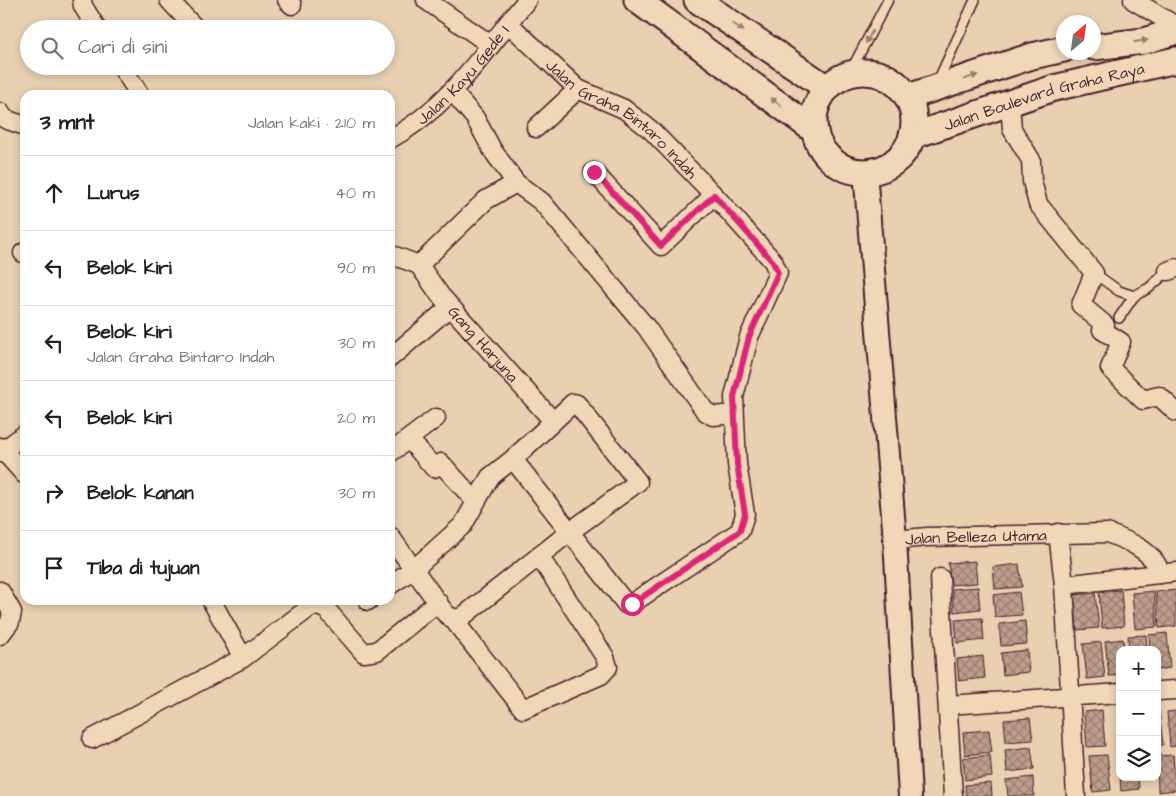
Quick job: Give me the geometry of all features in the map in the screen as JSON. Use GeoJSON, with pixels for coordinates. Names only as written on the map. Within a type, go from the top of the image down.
{"type":"FeatureCollection","features":[{"type":"Feature","properties":{"kind":"main road"},"geometry":{"type":"LineString","coordinates":[[636,0],[815,131]]}},
{"type":"Feature","properties":{"kind":"main road"},"geometry":{"type":"LineString","coordinates":[[697,0],[827,88]]}},
{"type":"Feature","properties":{"kind":"main road","name":"Jalan Boulevard Graha Raya"},"geometry":{"type":"LineString","coordinates":[[1101,46],[1144,41],[1176,31]]}},
{"type":"Feature","properties":{"kind":"main road"},"geometry":{"type":"LineString","coordinates":[[908,97],[1032,56],[1056,51]]}},
{"type":"Feature","properties":{"kind":"main road"},"geometry":{"type":"LineString","coordinates":[[1101,51],[1111,74]]}},
{"type":"Feature","properties":{"kind":"main road","name":"Jalan Boulevard Graha Raya"},"geometry":{"type":"LineString","coordinates":[[912,136],[1054,88],[1176,60]]}},
{"type":"Feature","properties":{"kind":"main road"},"geometry":{"type":"LineString","coordinates":[[876,73],[889,78],[900,86],[908,97],[914,116],[912,136],[906,150],[895,161],[881,168],[865,172],[838,165],[820,144],[815,131],[816,108],[827,88],[849,74],[876,73]]}},
{"type":"Feature","properties":{"kind":"street"},"geometry":{"type":"LineString","coordinates":[[82,0],[83,6],[92,20]]}},
{"type":"Feature","properties":{"kind":"street"},"geometry":{"type":"LineString","coordinates":[[169,0],[188,20]]}},
{"type":"Feature","properties":{"kind":"street"},"geometry":{"type":"LineString","coordinates":[[426,0],[491,45]]}},
{"type":"Feature","properties":{"kind":"street","name":"Jalan Kayu Gede I"},"geometry":{"type":"LineString","coordinates":[[395,136],[411,128],[453,92],[527,0]]}},
{"type":"Feature","properties":{"kind":"street"},"geometry":{"type":"LineString","coordinates":[[1133,0],[1176,26]]}},
{"type":"Feature","properties":{"kind":"street","name":"Jalan Graha Bintaro Indah"},"geometry":{"type":"LineString","coordinates":[[508,23],[578,89],[624,109],[651,130],[714,195],[773,262],[778,273],[749,337],[739,373],[734,414]]}},
{"type":"Feature","properties":{"kind":"street"},"geometry":{"type":"LineString","coordinates":[[127,75],[137,90]]}},
{"type":"Feature","properties":{"kind":"street"},"geometry":{"type":"LineString","coordinates":[[536,128],[578,89]]}},
{"type":"Feature","properties":{"kind":"street"},"geometry":{"type":"LineString","coordinates":[[453,92],[475,118],[493,150],[516,183],[542,202],[646,327],[705,411],[713,416],[734,414],[737,464],[745,514],[740,531],[632,604],[626,604],[513,459]]}},
{"type":"Feature","properties":{"kind":"street"},"geometry":{"type":"LineString","coordinates":[[1010,103],[1012,129],[1031,160],[1032,181],[1038,204],[1094,273],[1081,305],[1105,325],[1102,330],[1121,342],[1110,368],[1143,400],[1159,396],[1176,412]]}},
{"type":"Feature","properties":{"kind":"street"},"geometry":{"type":"LineString","coordinates":[[2,118],[20,124]]}},
{"type":"Feature","properties":{"kind":"street"},"geometry":{"type":"LineString","coordinates":[[594,172],[661,246],[714,195]]}},
{"type":"Feature","properties":{"kind":"street"},"geometry":{"type":"LineString","coordinates":[[865,172],[895,540],[910,796]]}},
{"type":"Feature","properties":{"kind":"street"},"geometry":{"type":"LineString","coordinates":[[395,256],[419,264],[486,200],[516,183]]}},
{"type":"Feature","properties":{"kind":"street","name":"Gang Harjuna"},"geometry":{"type":"LineString","coordinates":[[419,264],[450,307],[553,421]]}},
{"type":"Feature","properties":{"kind":"street"},"geometry":{"type":"LineString","coordinates":[[395,354],[450,307]]}},
{"type":"Feature","properties":{"kind":"street"},"geometry":{"type":"LineString","coordinates":[[395,582],[415,568],[463,525],[490,477],[513,459],[569,404],[577,404],[638,482],[458,618]]}},
{"type":"Feature","properties":{"kind":"street"},"geometry":{"type":"LineString","coordinates":[[395,449],[436,418]]}},
{"type":"Feature","properties":{"kind":"street"},"geometry":{"type":"LineString","coordinates":[[20,437],[1,450],[20,470]]}},
{"type":"Feature","properties":{"kind":"street"},"geometry":{"type":"LineString","coordinates":[[409,439],[434,468],[441,463],[476,501]]}},
{"type":"Feature","properties":{"kind":"street"},"geometry":{"type":"LineString","coordinates":[[1058,533],[1064,585],[1076,796]]}},
{"type":"Feature","properties":{"kind":"street","name":"Jalan Belleza Utama"},"geometry":{"type":"LineString","coordinates":[[895,540],[1058,533],[1107,533],[1124,539],[1144,550],[1169,573]]}},
{"type":"Feature","properties":{"kind":"street"},"geometry":{"type":"LineString","coordinates":[[395,542],[446,613],[458,618],[523,710],[601,675],[608,667],[605,656],[540,556]]}},
{"type":"Feature","properties":{"kind":"street"},"geometry":{"type":"LineString","coordinates":[[1064,585],[1169,573]]}},
{"type":"Feature","properties":{"kind":"street"},"geometry":{"type":"LineString","coordinates":[[940,578],[953,796]]}},
{"type":"Feature","properties":{"kind":"street"},"geometry":{"type":"LineString","coordinates":[[0,591],[12,612],[10,622],[0,635]]}},
{"type":"Feature","properties":{"kind":"street"},"geometry":{"type":"LineString","coordinates":[[316,605],[326,609],[364,653],[370,654],[377,651],[438,602]]}},
{"type":"Feature","properties":{"kind":"street"},"geometry":{"type":"LineString","coordinates":[[214,605],[243,658]]}},
{"type":"Feature","properties":{"kind":"street"},"geometry":{"type":"LineString","coordinates":[[92,739],[243,658],[309,605]]}},
{"type":"Feature","properties":{"kind":"street"},"geometry":{"type":"LineString","coordinates":[[1161,691],[1176,690]]}},
{"type":"Feature","properties":{"kind":"street"},"geometry":{"type":"LineString","coordinates":[[948,705],[1116,693]]}},
{"type":"Feature","properties":{"kind":"lane"},"geometry":{"type":"LineString","coordinates":[[849,74],[888,0]]}},
{"type":"Feature","properties":{"kind":"lane"},"geometry":{"type":"LineString","coordinates":[[935,88],[975,0]]}},
{"type":"Feature","properties":{"kind":"lane"},"geometry":{"type":"LineString","coordinates":[[1119,318],[1134,296],[1149,288],[1172,269]]}},
{"type":"Feature","properties":{"kind":"lane"},"geometry":{"type":"LineString","coordinates":[[1094,273],[1119,291],[1134,296]]}},
{"type":"Feature","properties":{"kind":"building"},"geometry":{"type":"Polygon","coordinates":[[[975,561],[977,583],[951,585],[948,563],[975,561]]]}},
{"type":"Feature","properties":{"kind":"building"},"geometry":{"type":"Polygon","coordinates":[[[1019,564],[1022,587],[995,589],[993,567],[1019,564]]]}},
{"type":"Feature","properties":{"kind":"building"},"geometry":{"type":"Polygon","coordinates":[[[978,587],[980,609],[954,612],[952,589],[978,587]]]}},
{"type":"Feature","properties":{"kind":"building"},"geometry":{"type":"Polygon","coordinates":[[[1121,590],[1124,626],[1102,628],[1099,592],[1121,590]]]}},
{"type":"Feature","properties":{"kind":"building"},"geometry":{"type":"Polygon","coordinates":[[[1176,590],[1176,626],[1159,628],[1156,592],[1176,590]]]}},
{"type":"Feature","properties":{"kind":"building"},"geometry":{"type":"Polygon","coordinates":[[[1154,591],[1157,627],[1135,629],[1132,593],[1154,591]]]}},
{"type":"Feature","properties":{"kind":"building"},"geometry":{"type":"Polygon","coordinates":[[[1019,592],[1022,615],[995,617],[993,595],[1019,592]]]}},
{"type":"Feature","properties":{"kind":"building"},"geometry":{"type":"Polygon","coordinates":[[[1095,593],[1099,628],[1077,630],[1074,595],[1095,593]]]}},
{"type":"Feature","properties":{"kind":"building"},"geometry":{"type":"Polygon","coordinates":[[[982,618],[984,640],[957,643],[955,620],[982,618]]]}},
{"type":"Feature","properties":{"kind":"building"},"geometry":{"type":"Polygon","coordinates":[[[1025,621],[1027,644],[1001,646],[999,624],[1025,621]]]}},
{"type":"Feature","properties":{"kind":"building"},"geometry":{"type":"Polygon","coordinates":[[[1167,633],[1170,668],[1161,669],[1161,646],[1150,646],[1149,635],[1167,633]]]}},
{"type":"Feature","properties":{"kind":"building"},"geometry":{"type":"Polygon","coordinates":[[[1146,635],[1147,646],[1129,646],[1128,636],[1146,635]]]}},
{"type":"Feature","properties":{"kind":"building"},"geometry":{"type":"Polygon","coordinates":[[[1123,639],[1124,646],[1116,646],[1116,675],[1109,676],[1105,641],[1123,639]]]}},
{"type":"Feature","properties":{"kind":"building"},"geometry":{"type":"Polygon","coordinates":[[[1101,642],[1105,677],[1087,679],[1083,644],[1101,642]]]}},
{"type":"Feature","properties":{"kind":"building"},"geometry":{"type":"Polygon","coordinates":[[[1027,650],[1029,672],[1003,675],[1001,653],[1027,650]]]}},
{"type":"Feature","properties":{"kind":"building"},"geometry":{"type":"Polygon","coordinates":[[[983,656],[985,678],[959,681],[957,659],[983,656]]]}},
{"type":"Feature","properties":{"kind":"building"},"geometry":{"type":"Polygon","coordinates":[[[1102,710],[1105,746],[1087,747],[1084,712],[1102,710]]]}},
{"type":"Feature","properties":{"kind":"building"},"geometry":{"type":"Polygon","coordinates":[[[1176,711],[1176,746],[1170,747],[1167,712],[1176,711]]]}},
{"type":"Feature","properties":{"kind":"building"},"geometry":{"type":"Polygon","coordinates":[[[1030,718],[1033,740],[1006,742],[1004,720],[1030,718]]]}},
{"type":"Feature","properties":{"kind":"building"},"geometry":{"type":"Polygon","coordinates":[[[1161,728],[1163,745],[1161,745],[1161,728]]]}},
{"type":"Feature","properties":{"kind":"building"},"geometry":{"type":"Polygon","coordinates":[[[989,730],[992,752],[965,755],[963,732],[989,730]]]}},
{"type":"Feature","properties":{"kind":"building"},"geometry":{"type":"Polygon","coordinates":[[[1031,747],[1034,769],[1007,772],[1005,750],[1031,747]]]}},
{"type":"Feature","properties":{"kind":"building"},"geometry":{"type":"Polygon","coordinates":[[[990,755],[992,777],[965,780],[963,758],[990,755]]]}},
{"type":"Feature","properties":{"kind":"building"},"geometry":{"type":"Polygon","coordinates":[[[1107,755],[1111,790],[1093,792],[1089,756],[1107,755]]]}},
{"type":"Feature","properties":{"kind":"building"},"geometry":{"type":"Polygon","coordinates":[[[1173,755],[1176,790],[1158,792],[1158,781],[1161,781],[1161,756],[1173,755]]]}},
{"type":"Feature","properties":{"kind":"building"},"geometry":{"type":"Polygon","coordinates":[[[1033,777],[1034,796],[1008,796],[1006,780],[1033,777]]]}},
{"type":"Feature","properties":{"kind":"building"},"geometry":{"type":"Polygon","coordinates":[[[1120,781],[1138,781],[1139,789],[1121,791],[1120,781]]]}},
{"type":"Feature","properties":{"kind":"building"},"geometry":{"type":"Polygon","coordinates":[[[991,783],[992,796],[966,796],[965,785],[991,783]]]}},
{"type":"Feature","properties":{"kind":"route"},"geometry":{"type":"LineString","coordinates":[[594,172],[661,246],[714,195],[778,269],[778,273],[749,337],[734,397],[737,464],[745,514],[744,523],[740,531],[632,604]]}}]}
